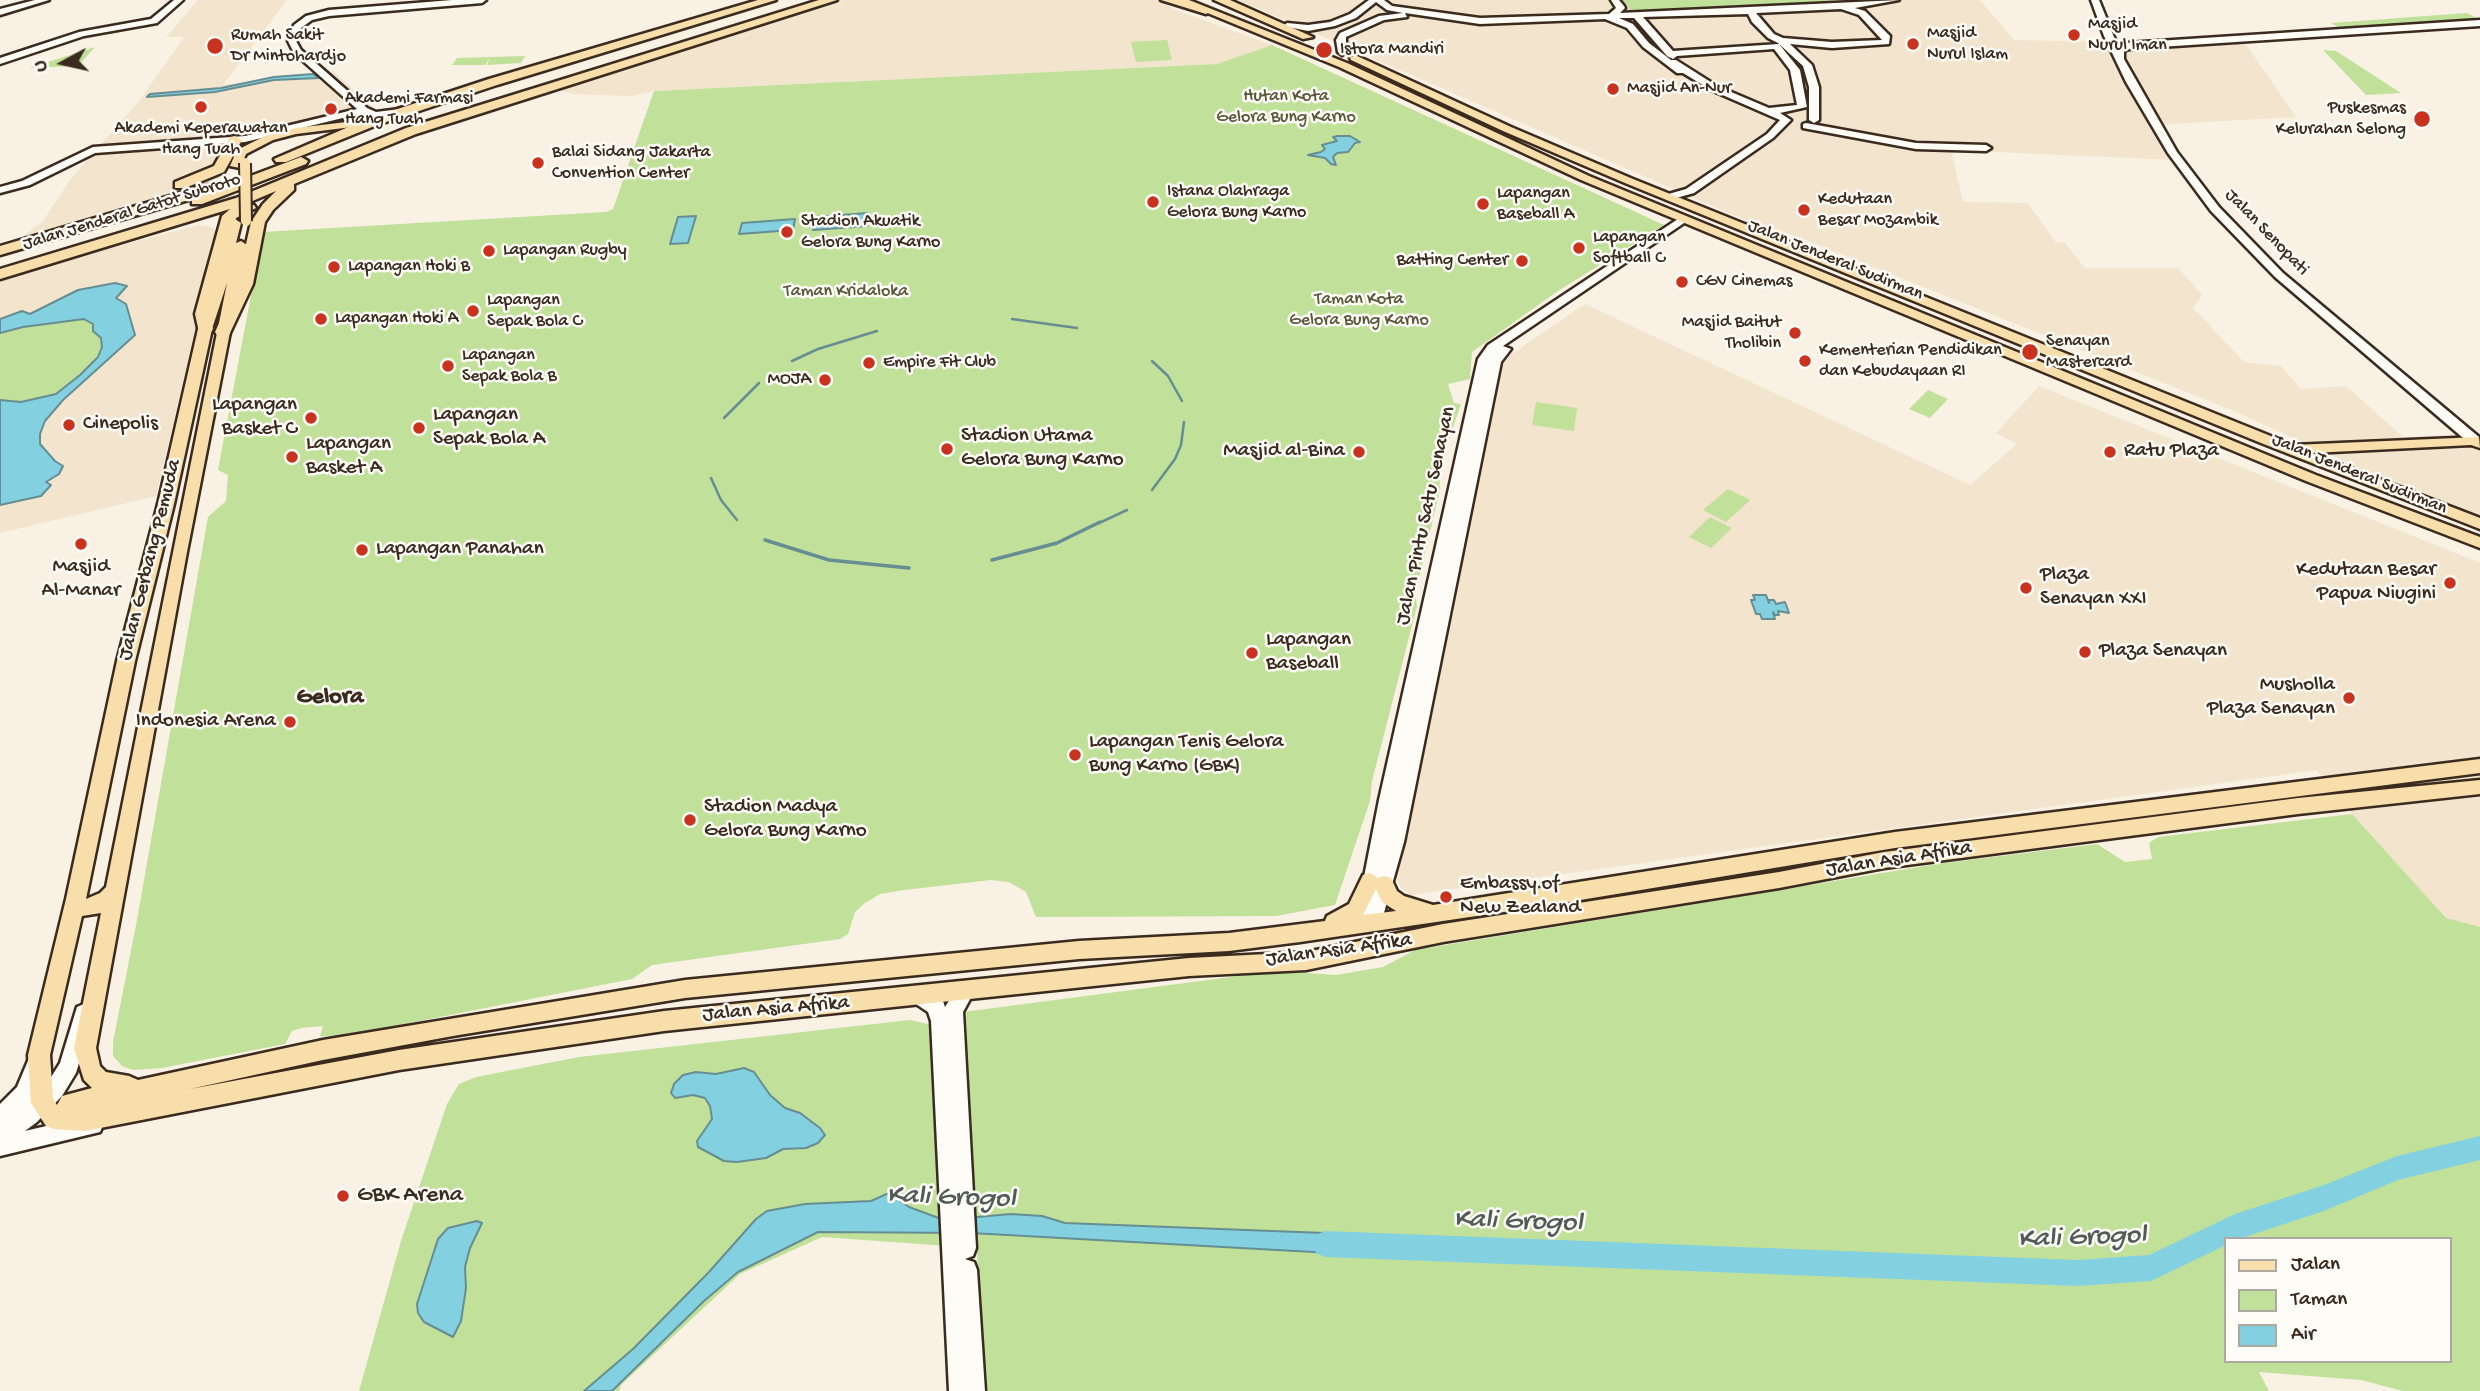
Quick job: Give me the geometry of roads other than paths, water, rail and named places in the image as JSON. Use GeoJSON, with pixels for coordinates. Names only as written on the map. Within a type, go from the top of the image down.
{"type":"FeatureCollection","features":[{"type":"Feature","properties":{"kind":"highway","name":"Jalan Jenderal Gatot Subroto"},"geometry":{"type":"LineString","coordinates":[[0,251],[217,187],[293,154],[366,116],[400,112],[770,0]]}},
{"type":"Feature","properties":{"kind":"highway"},"geometry":{"type":"LineString","coordinates":[[0,259],[185,206],[415,116],[776,0]]}},
{"type":"Feature","properties":{"kind":"highway"},"geometry":{"type":"LineString","coordinates":[[624,50],[793,0]]}},
{"type":"Feature","properties":{"kind":"highway"},"geometry":{"type":"LineString","coordinates":[[0,265],[201,206],[373,137],[481,99],[809,0]]}},
{"type":"Feature","properties":{"kind":"highway","name":"Jalan Jenderal Gatot Subroto"},"geometry":{"type":"LineString","coordinates":[[0,274],[157,229],[241,201],[411,131],[831,0]]}},
{"type":"Feature","properties":{"kind":"highway"},"geometry":{"type":"LineString","coordinates":[[1167,0],[1209,5]]}},
{"type":"Feature","properties":{"kind":"highway"},"geometry":{"type":"LineString","coordinates":[[1220,0],[1313,39]]}},
{"type":"Feature","properties":{"kind":"highway"},"geometry":{"type":"LineString","coordinates":[[481,99],[713,37]]}},
{"type":"Feature","properties":{"kind":"highway"},"geometry":{"type":"LineString","coordinates":[[141,211],[165,191],[216,170],[234,139]]}},
{"type":"Feature","properties":{"kind":"highway"},"geometry":{"type":"LineString","coordinates":[[246,224],[277,197],[317,169]]}},
{"type":"Feature","properties":{"kind":"highway"},"geometry":{"type":"LineString","coordinates":[[160,195],[170,196],[217,187]]}},
{"type":"Feature","properties":{"kind":"highway"},"geometry":{"type":"LineString","coordinates":[[205,329],[203,314],[230,214],[242,209],[256,209],[246,224],[245,284],[223,332]]}},
{"type":"Feature","properties":{"kind":"highway"},"geometry":{"type":"LineString","coordinates":[[157,229],[195,219],[211,219],[222,224],[223,235]]}},
{"type":"Feature","properties":{"kind":"main road"},"geometry":{"type":"LineString","coordinates":[[0,12],[45,0]]}},
{"type":"Feature","properties":{"kind":"main road"},"geometry":{"type":"LineString","coordinates":[[0,61],[82,34],[154,21],[162,18],[179,0]]}},
{"type":"Feature","properties":{"kind":"main road"},"geometry":{"type":"LineString","coordinates":[[366,116],[293,46],[295,31],[309,18],[345,10],[482,0]]}},
{"type":"Feature","properties":{"kind":"main road","name":"Jalan Jenderal Sudirman"},"geometry":{"type":"LineString","coordinates":[[1181,0],[1209,5],[1313,39]]}},
{"type":"Feature","properties":{"kind":"main road"},"geometry":{"type":"LineString","coordinates":[[1287,26],[1308,28],[1332,24],[1353,16],[1376,0],[1390,8],[1480,21],[1835,7],[1895,0]]}},
{"type":"Feature","properties":{"kind":"main road"},"geometry":{"type":"LineString","coordinates":[[1609,18],[1620,8],[1615,0]]}},
{"type":"Feature","properties":{"kind":"main road","name":"Jalan Senopati"},"geometry":{"type":"LineString","coordinates":[[2095,0],[2108,36],[2173,153],[2231,226],[2279,275],[2477,442]]}},
{"type":"Feature","properties":{"kind":"main road","name":"Jalan Jenderal Sudirman"},"geometry":{"type":"LineString","coordinates":[[1209,5],[1577,175],[2311,478],[2480,543]]}},
{"type":"Feature","properties":{"kind":"main road"},"geometry":{"type":"LineString","coordinates":[[1793,51],[1807,47],[1866,48],[1890,44],[1892,39],[1864,12],[1866,5]]}},
{"type":"Feature","properties":{"kind":"main road"},"geometry":{"type":"LineString","coordinates":[[1672,58],[1779,44],[1886,42],[1887,38],[1862,13],[1835,7]]}},
{"type":"Feature","properties":{"kind":"main road"},"geometry":{"type":"LineString","coordinates":[[1751,11],[1755,20],[1779,44],[1795,70],[1802,107],[1784,111],[1759,107]]}},
{"type":"Feature","properties":{"kind":"main road"},"geometry":{"type":"LineString","coordinates":[[1342,52],[1341,39],[1353,29],[1387,17],[1424,14]]}},
{"type":"Feature","properties":{"kind":"main road"},"geometry":{"type":"LineString","coordinates":[[1637,16],[1672,58],[1701,81]]}},
{"type":"Feature","properties":{"kind":"main road"},"geometry":{"type":"LineString","coordinates":[[1609,18],[1630,26],[1662,59],[1701,81],[1786,119]]}},
{"type":"Feature","properties":{"kind":"main road"},"geometry":{"type":"LineString","coordinates":[[2120,59],[2120,51],[2124,47],[2480,23]]}},
{"type":"Feature","properties":{"kind":"main road"},"geometry":{"type":"LineString","coordinates":[[2108,36],[2131,43],[2159,45]]}},
{"type":"Feature","properties":{"kind":"main road"},"geometry":{"type":"LineString","coordinates":[[1779,44],[1793,51],[1811,72],[1814,89],[1810,124]]}},
{"type":"Feature","properties":{"kind":"main road","name":"Jalan Jenderal Sudirman"},"geometry":{"type":"LineString","coordinates":[[1330,47],[1523,136],[1669,197],[1685,197],[2291,450],[2480,524]]}},
{"type":"Feature","properties":{"kind":"main road"},"geometry":{"type":"LineString","coordinates":[[1813,103],[1818,108],[1821,120],[1828,127]]}},
{"type":"Feature","properties":{"kind":"main road"},"geometry":{"type":"LineString","coordinates":[[1685,197],[1770,136],[1791,114],[1797,114],[1810,124],[1894,143],[1983,145]]}},
{"type":"Feature","properties":{"kind":"main road"},"geometry":{"type":"LineString","coordinates":[[0,190],[26,183],[93,150],[251,138],[366,116]]}},
{"type":"Feature","properties":{"kind":"main road"},"geometry":{"type":"LineString","coordinates":[[241,164],[241,152],[269,138],[366,116]]}},
{"type":"Feature","properties":{"kind":"main road"},"geometry":{"type":"LineString","coordinates":[[1770,136],[1810,124],[1938,144]]}},
{"type":"Feature","properties":{"kind":"main road"},"geometry":{"type":"LineString","coordinates":[[241,164],[252,151],[265,143],[290,136],[302,138],[304,143],[293,154]]}},
{"type":"Feature","properties":{"kind":"main road","name":"Jalan Gerbang Pemuda"},"geometry":{"type":"LineString","coordinates":[[42,1103],[39,1055],[76,899],[126,661],[166,504],[205,329],[246,224],[241,164]]}},
{"type":"Feature","properties":{"kind":"main road","name":"Jalan Pintu Satu Senayan"},"geometry":{"type":"LineString","coordinates":[[1369,925],[1431,636],[1478,385],[1487,353],[1689,221]]}},
{"type":"Feature","properties":{"kind":"main road","name":"Jalan Gerbang Pemuda"},"geometry":{"type":"LineString","coordinates":[[171,1082],[124,1086],[101,1081],[92,1073],[85,1048],[223,332]]}},
{"type":"Feature","properties":{"kind":"main road","name":"Jalan Jenderal Sudirman"},"geometry":{"type":"LineString","coordinates":[[2291,450],[2477,442]]}},
{"type":"Feature","properties":{"kind":"main road","name":"Jalan Asia Afrika"},"geometry":{"type":"LineString","coordinates":[[171,1082],[453,1026],[698,987],[1066,951],[1229,942],[1369,925],[1445,911],[1541,908],[1779,880],[2100,822],[2480,766]]}},
{"type":"Feature","properties":{"kind":"main road","name":"Jalan Asia Afrika"},"geometry":{"type":"LineString","coordinates":[[2100,822],[2480,787]]}},
{"type":"Feature","properties":{"kind":"main road"},"geometry":{"type":"LineString","coordinates":[[1157,944],[1199,936],[1335,922],[1348,917],[1356,910],[1377,883],[1389,896],[1404,906],[1445,911]]}},
{"type":"Feature","properties":{"kind":"main road"},"geometry":{"type":"LineString","coordinates":[[76,899],[76,907],[92,908],[114,891]]}},
{"type":"Feature","properties":{"kind":"main road","name":"Jalan Asia Afrika"},"geometry":{"type":"LineString","coordinates":[[155,1106],[399,1060],[651,1023],[1189,967],[1288,963],[1333,957],[1541,908]]}},
{"type":"Feature","properties":{"kind":"main road"},"geometry":{"type":"LineString","coordinates":[[1244,963],[1352,944],[1369,925],[1386,935],[1443,933]]}},
{"type":"Feature","properties":{"kind":"main road"},"geometry":{"type":"LineString","coordinates":[[1157,944],[1222,947],[1221,955],[1189,967]]}},
{"type":"Feature","properties":{"kind":"main road"},"geometry":{"type":"LineString","coordinates":[[965,992],[953,1012],[960,1254],[973,1391]]}},
{"type":"Feature","properties":{"kind":"main road"},"geometry":{"type":"LineString","coordinates":[[920,996],[931,1001],[942,1021],[958,1215]]}},
{"type":"Feature","properties":{"kind":"main road","name":"Jalan Gerbang Pemuda"},"geometry":{"type":"LineString","coordinates":[[0,1136],[16,1126],[55,1089],[69,1068],[79,1024],[94,1000]]}},
{"type":"Feature","properties":{"kind":"main road"},"geometry":{"type":"LineString","coordinates":[[0,1116],[15,1106],[25,1093],[39,1055]]}},
{"type":"Feature","properties":{"kind":"main road"},"geometry":{"type":"LineString","coordinates":[[155,1106],[75,1115],[67,1114],[66,1111],[70,1103],[79,1100],[171,1082]]}},
{"type":"Feature","properties":{"kind":"main road"},"geometry":{"type":"LineString","coordinates":[[42,1103],[54,1118],[66,1121],[85,1120],[155,1106]]}},
{"type":"Feature","properties":{"kind":"main road"},"geometry":{"type":"LineString","coordinates":[[0,1146],[67,1133],[155,1106]]}},
{"type":"Feature","properties":{"kind":"main road"},"geometry":{"type":"LineString","coordinates":[[960,1254],[961,1391]]}},
{"type":"Feature","properties":{"kind":"water"},"geometry":{"type":"Polygon","coordinates":[[[313,74],[319,78],[274,80],[215,92],[147,97],[150,94],[221,88],[274,77],[313,74]]]}},
{"type":"Feature","properties":{"kind":"water"},"geometry":{"type":"Polygon","coordinates":[[[1350,136],[1360,142],[1355,143],[1348,152],[1337,153],[1333,157],[1336,165],[1325,158],[1308,155],[1321,152],[1325,149],[1322,145],[1337,141],[1333,137],[1350,136]]]}},
{"type":"Feature","properties":{"kind":"water"},"geometry":{"type":"Polygon","coordinates":[[[868,213],[867,226],[813,230],[815,217],[868,213]]]}},
{"type":"Feature","properties":{"kind":"water"},"geometry":{"type":"Polygon","coordinates":[[[696,216],[688,243],[670,244],[678,217],[696,216]]]}},
{"type":"Feature","properties":{"kind":"water"},"geometry":{"type":"Polygon","coordinates":[[[795,219],[793,230],[739,234],[742,223],[795,219]]]}},
{"type":"Feature","properties":{"kind":"water"},"geometry":{"type":"Polygon","coordinates":[[[115,283],[127,286],[116,298],[126,304],[135,335],[63,400],[45,421],[40,434],[40,444],[63,466],[59,474],[46,482],[51,485],[41,496],[0,505],[0,400],[21,402],[56,394],[98,357],[102,347],[101,338],[93,331],[93,324],[84,319],[23,327],[0,333],[0,319],[22,311],[30,314],[78,290],[115,283]]]}},
{"type":"Feature","properties":{"kind":"water"},"geometry":{"type":"Polygon","coordinates":[[[1753,595],[1766,595],[1769,603],[1769,600],[1774,600],[1776,604],[1785,602],[1789,613],[1778,611],[1779,615],[1775,615],[1773,612],[1775,619],[1762,619],[1760,614],[1756,614],[1751,600],[1755,600],[1753,595]]]}},
{"type":"Feature","properties":{"kind":"water"},"geometry":{"type":"Polygon","coordinates":[[[744,1068],[754,1072],[770,1095],[785,1108],[800,1113],[820,1128],[825,1135],[818,1143],[806,1148],[783,1149],[766,1158],[737,1162],[724,1161],[698,1147],[697,1141],[712,1119],[710,1106],[705,1098],[693,1095],[675,1098],[671,1093],[674,1084],[683,1075],[696,1072],[716,1074],[744,1068]]]}},
{"type":"Feature","properties":{"kind":"water"},"geometry":{"type":"Polygon","coordinates":[[[889,1193],[909,1207],[944,1220],[1011,1214],[1042,1216],[1065,1223],[1350,1234],[1349,1254],[971,1233],[818,1232],[738,1272],[704,1301],[612,1391],[584,1391],[633,1349],[709,1272],[756,1219],[767,1211],[805,1204],[871,1201],[889,1193]]]}},
{"type":"Feature","properties":{"kind":"water"},"geometry":{"type":"Polygon","coordinates":[[[477,1221],[482,1223],[470,1248],[465,1267],[466,1288],[461,1321],[453,1337],[424,1322],[418,1313],[417,1304],[438,1239],[448,1228],[477,1221]]]}},
{"type":"Feature","properties":{"kind":"waterway"},"geometry":{"type":"LineString","coordinates":[[1012,319],[1077,328]]}},
{"type":"Feature","properties":{"kind":"waterway"},"geometry":{"type":"LineString","coordinates":[[792,361],[818,349],[877,331]]}},
{"type":"Feature","properties":{"kind":"waterway"},"geometry":{"type":"LineString","coordinates":[[1152,361],[1168,376],[1182,401]]}},
{"type":"Feature","properties":{"kind":"waterway"},"geometry":{"type":"LineString","coordinates":[[724,418],[759,383]]}},
{"type":"Feature","properties":{"kind":"waterway"},"geometry":{"type":"LineString","coordinates":[[1152,490],[1175,459],[1181,445],[1184,422]]}},
{"type":"Feature","properties":{"kind":"waterway"},"geometry":{"type":"LineString","coordinates":[[711,478],[721,500],[737,520]]}},
{"type":"Feature","properties":{"kind":"waterway"},"geometry":{"type":"LineString","coordinates":[[1097,524],[1127,510]]}},
{"type":"Feature","properties":{"kind":"waterway"},"geometry":{"type":"LineString","coordinates":[[992,560],[1057,543],[1100,522]]}},
{"type":"Feature","properties":{"kind":"waterway"},"geometry":{"type":"LineString","coordinates":[[765,540],[829,560],[909,568]]}},
{"type":"Feature","properties":{"kind":"waterway","name":"Kali Grogol"},"geometry":{"type":"LineString","coordinates":[[1325,1244],[2078,1273],[2151,1268],[2235,1227],[2324,1198],[2397,1168],[2480,1148]]}},
{"type":"Feature","properties":{"kind":"tunnel"},"geometry":{"type":"LineString","coordinates":[[1617,0],[1650,41],[1673,62]]}},
{"type":"Feature","properties":{"kind":"place","name":"Masjid Nurul Iman"},"geometry":{"type":"Point","coordinates":[2074,35]}},
{"type":"Feature","properties":{"kind":"place","name":"Masjid Nurul Islam"},"geometry":{"type":"Point","coordinates":[1913,44]}},
{"type":"Feature","properties":{"kind":"place","name":"Rumah Sakit Dr Mintohardjo"},"geometry":{"type":"Point","coordinates":[215,46]}},
{"type":"Feature","properties":{"kind":"place","name":"Istora Mandiri"},"geometry":{"type":"Point","coordinates":[1324,50]}},
{"type":"Feature","properties":{"kind":"place","name":"Masjid An-Nur"},"geometry":{"type":"Point","coordinates":[1613,89]}},
{"type":"Feature","properties":{"kind":"place","name":"Akademi Keperawatan Hang Tuah"},"geometry":{"type":"Point","coordinates":[201,107]}},
{"type":"Feature","properties":{"kind":"place","name":"Akademi Farmasi Hang Tuah"},"geometry":{"type":"Point","coordinates":[331,109]}},
{"type":"Feature","properties":{"kind":"place","name":"Puskesmas Kelurahan Selong"},"geometry":{"type":"Point","coordinates":[2422,119]}},
{"type":"Feature","properties":{"kind":"place","name":"Balai Sidang Jakarta Convention Center"},"geometry":{"type":"Point","coordinates":[538,163]}},
{"type":"Feature","properties":{"kind":"place","name":"Istana Olahraga Gelora Bung Karno"},"geometry":{"type":"Point","coordinates":[1153,202]}},
{"type":"Feature","properties":{"kind":"place","name":"Lapangan Baseball A"},"geometry":{"type":"Point","coordinates":[1483,204]}},
{"type":"Feature","properties":{"kind":"place","name":"Kedutaan Besar Mozambik"},"geometry":{"type":"Point","coordinates":[1804,210]}},
{"type":"Feature","properties":{"kind":"place","name":"Stadion Akuatik Gelora Bung Karno"},"geometry":{"type":"Point","coordinates":[787,232]}},
{"type":"Feature","properties":{"kind":"place","name":"Lapangan Softball C"},"geometry":{"type":"Point","coordinates":[1579,248]}},
{"type":"Feature","properties":{"kind":"place","name":"Lapangan Rugby"},"geometry":{"type":"Point","coordinates":[489,251]}},
{"type":"Feature","properties":{"kind":"place","name":"Batting Center"},"geometry":{"type":"Point","coordinates":[1522,261]}},
{"type":"Feature","properties":{"kind":"place","name":"Lapangan Hoki B"},"geometry":{"type":"Point","coordinates":[334,267]}},
{"type":"Feature","properties":{"kind":"place","name":"CGV Cinemas"},"geometry":{"type":"Point","coordinates":[1682,282]}},
{"type":"Feature","properties":{"kind":"place","name":"Lapangan Sepak Bola C"},"geometry":{"type":"Point","coordinates":[473,311]}},
{"type":"Feature","properties":{"kind":"place","name":"Lapangan Hoki A"},"geometry":{"type":"Point","coordinates":[321,319]}},
{"type":"Feature","properties":{"kind":"place","name":"Masjid Baitut Tholibin"},"geometry":{"type":"Point","coordinates":[1795,333]}},
{"type":"Feature","properties":{"kind":"place","name":"Senayan Mastercard"},"geometry":{"type":"Point","coordinates":[2030,352]}},
{"type":"Feature","properties":{"kind":"place","name":"Kementerian Pendidikan dan Kebudayaan RI"},"geometry":{"type":"Point","coordinates":[1805,361]}},
{"type":"Feature","properties":{"kind":"place","name":"Empire Fit Club"},"geometry":{"type":"Point","coordinates":[869,363]}},
{"type":"Feature","properties":{"kind":"place","name":"Lapangan Sepak Bola B"},"geometry":{"type":"Point","coordinates":[448,366]}},
{"type":"Feature","properties":{"kind":"place","name":"MOJA"},"geometry":{"type":"Point","coordinates":[825,380]}},
{"type":"Feature","properties":{"kind":"place","name":"Lapangan Basket C"},"geometry":{"type":"Point","coordinates":[311,418]}},
{"type":"Feature","properties":{"kind":"place","name":"Cinepolis"},"geometry":{"type":"Point","coordinates":[69,425]}},
{"type":"Feature","properties":{"kind":"place","name":"Lapangan Sepak Bola A"},"geometry":{"type":"Point","coordinates":[419,428]}},
{"type":"Feature","properties":{"kind":"place","name":"Stadion Utama Gelora Bung Karno"},"geometry":{"type":"Point","coordinates":[947,449]}},
{"type":"Feature","properties":{"kind":"place","name":"Masjid al-Bina"},"geometry":{"type":"Point","coordinates":[1359,452]}},
{"type":"Feature","properties":{"kind":"place","name":"Ratu Plaza"},"geometry":{"type":"Point","coordinates":[2110,452]}},
{"type":"Feature","properties":{"kind":"place","name":"Lapangan Basket A"},"geometry":{"type":"Point","coordinates":[292,457]}},
{"type":"Feature","properties":{"kind":"place","name":"Masjid Al-Manar"},"geometry":{"type":"Point","coordinates":[81,544]}},
{"type":"Feature","properties":{"kind":"place","name":"Lapangan Panahan"},"geometry":{"type":"Point","coordinates":[362,550]}},
{"type":"Feature","properties":{"kind":"place","name":"Kedutaan Besar Papua Niugini"},"geometry":{"type":"Point","coordinates":[2450,583]}},
{"type":"Feature","properties":{"kind":"place","name":"Plaza Senayan XXI"},"geometry":{"type":"Point","coordinates":[2026,588]}},
{"type":"Feature","properties":{"kind":"place","name":"Plaza Senayan"},"geometry":{"type":"Point","coordinates":[2085,652]}},
{"type":"Feature","properties":{"kind":"place","name":"Lapangan Baseball"},"geometry":{"type":"Point","coordinates":[1252,653]}},
{"type":"Feature","properties":{"kind":"place","name":"Musholla Plaza Senayan"},"geometry":{"type":"Point","coordinates":[2349,698]}},
{"type":"Feature","properties":{"kind":"place","name":"Indonesia Arena"},"geometry":{"type":"Point","coordinates":[290,722]}},
{"type":"Feature","properties":{"kind":"place","name":"Lapangan Tenis Gelora Bung Karno (GBK)"},"geometry":{"type":"Point","coordinates":[1075,755]}},
{"type":"Feature","properties":{"kind":"place","name":"Stadion Madya Gelora Bung Karno"},"geometry":{"type":"Point","coordinates":[690,820]}},
{"type":"Feature","properties":{"kind":"place","name":"Embassy of New Zealand"},"geometry":{"type":"Point","coordinates":[1446,897]}},
{"type":"Feature","properties":{"kind":"place","name":"GBK Arena"},"geometry":{"type":"Point","coordinates":[343,1196]}},
{"type":"Feature","properties":{"kind":"district","name":"Gelora"},"geometry":{"type":"Point","coordinates":[330,698]}},
{"type":"Feature","properties":{"kind":"park label","name":"Hutan Kota Gelora Bung Karno"},"geometry":{"type":"Point","coordinates":[1286,107]}},
{"type":"Feature","properties":{"kind":"park label","name":"Taman Kridaloka"},"geometry":{"type":"Point","coordinates":[846,292]}},
{"type":"Feature","properties":{"kind":"park label","name":"Taman Kota Gelora Bung Karno"},"geometry":{"type":"Point","coordinates":[1359,310]}}]}
